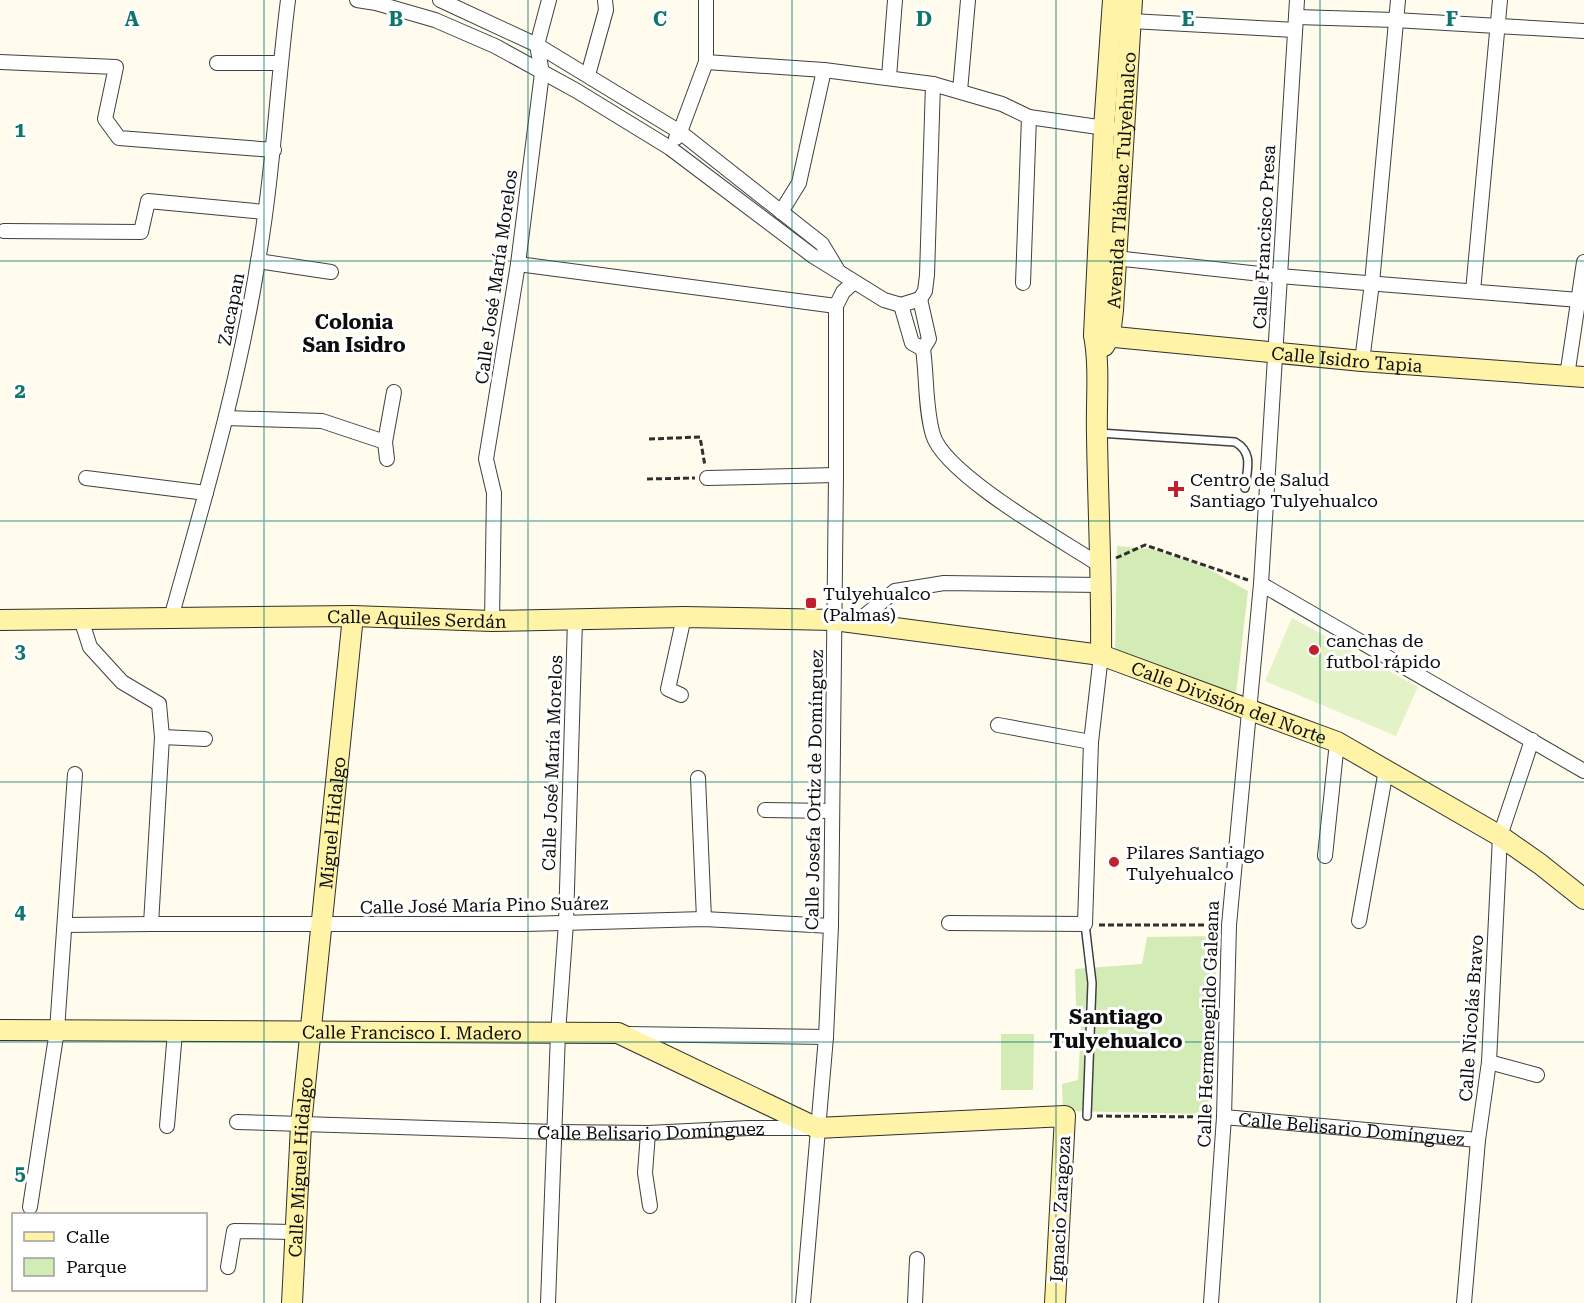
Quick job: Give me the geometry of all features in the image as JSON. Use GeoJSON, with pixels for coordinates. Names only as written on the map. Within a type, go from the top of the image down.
{"type":"FeatureCollection","features":[{"type":"Feature","properties":{"kind":"main road","name":"Avenida Tláhuac Tulyehualco"},"geometry":{"type":"LineString","coordinates":[[1101,655],[1096,432],[1098,358],[1115,258],[1113,0]]}},
{"type":"Feature","properties":{"kind":"main road","name":"Avenida Tláhuac Tulyehualco"},"geometry":{"type":"LineString","coordinates":[[1102,336],[1114,130],[1131,21],[1132,0]]}},
{"type":"Feature","properties":{"kind":"main road","name":"Calle Isidro Tapia"},"geometry":{"type":"LineString","coordinates":[[1102,336],[1576,377]]}},
{"type":"Feature","properties":{"kind":"main road","name":"Calle Aquiles Serdán"},"geometry":{"type":"LineString","coordinates":[[0,620],[352,616],[492,621],[684,617],[834,620]]}},
{"type":"Feature","properties":{"kind":"main road","name":"Miguel Hidalgo"},"geometry":{"type":"LineString","coordinates":[[312,1031],[352,616]]}},
{"type":"Feature","properties":{"kind":"main road","name":"Calle División del Norte"},"geometry":{"type":"LineString","coordinates":[[834,620],[1101,655],[1337,742],[1500,836],[1584,899]]}},
{"type":"Feature","properties":{"kind":"main road","name":"Calle Francisco I. Madero"},"geometry":{"type":"LineString","coordinates":[[0,1030],[618,1034]]}},
{"type":"Feature","properties":{"kind":"main road","name":"Calle Miguel Hidalgo"},"geometry":{"type":"LineString","coordinates":[[292,1303],[301,1125],[312,1031]]}},
{"type":"Feature","properties":{"kind":"main road"},"geometry":{"type":"LineString","coordinates":[[618,1034],[817,1128]]}},
{"type":"Feature","properties":{"kind":"main road","name":"Calle Belisario Domínguez"},"geometry":{"type":"LineString","coordinates":[[817,1128],[1065,1116]]}},
{"type":"Feature","properties":{"kind":"main road","name":"Ignacio Zaragoza"},"geometry":{"type":"LineString","coordinates":[[1055,1303],[1065,1116]]}},
{"type":"Feature","properties":{"kind":"street","name":"Zacapan"},"geometry":{"type":"LineString","coordinates":[[171,618],[226,418],[258,261],[273,150],[288,0]]}},
{"type":"Feature","properties":{"kind":"street"},"geometry":{"type":"LineString","coordinates":[[357,0],[376,3],[435,20],[495,46],[578,91],[670,148],[813,256],[884,300],[901,305],[920,300]]}},
{"type":"Feature","properties":{"kind":"street"},"geometry":{"type":"LineString","coordinates":[[440,0],[537,45],[680,132],[822,244],[838,271]]}},
{"type":"Feature","properties":{"kind":"street"},"geometry":{"type":"LineString","coordinates":[[537,45],[549,0]]}},
{"type":"Feature","properties":{"kind":"street"},"geometry":{"type":"LineString","coordinates":[[588,75],[606,10],[605,0]]}},
{"type":"Feature","properties":{"kind":"street"},"geometry":{"type":"LineString","coordinates":[[670,148],[680,132],[706,62],[706,0]]}},
{"type":"Feature","properties":{"kind":"street"},"geometry":{"type":"LineString","coordinates":[[889,77],[895,0]]}},
{"type":"Feature","properties":{"kind":"street"},"geometry":{"type":"LineString","coordinates":[[960,91],[968,0]]}},
{"type":"Feature","properties":{"kind":"street","name":"Calle Francisco Presa"},"geometry":{"type":"LineString","coordinates":[[1250,710],[1261,584],[1297,0]]}},
{"type":"Feature","properties":{"kind":"street"},"geometry":{"type":"LineString","coordinates":[[1362,360],[1372,283],[1398,0]]}},
{"type":"Feature","properties":{"kind":"street"},"geometry":{"type":"LineString","coordinates":[[1473,291],[1500,0]]}},
{"type":"Feature","properties":{"kind":"street"},"geometry":{"type":"LineString","coordinates":[[1131,21],[1295,24],[1395,20],[1584,31]]}},
{"type":"Feature","properties":{"kind":"street","name":"Calle José María Morelos"},"geometry":{"type":"LineString","coordinates":[[492,621],[494,493],[486,459],[518,264],[542,73],[537,45]]}},
{"type":"Feature","properties":{"kind":"street"},"geometry":{"type":"LineString","coordinates":[[0,62],[116,67],[105,119],[119,138],[273,150]]}},
{"type":"Feature","properties":{"kind":"street"},"geometry":{"type":"LineString","coordinates":[[706,62],[824,70],[933,84],[1002,104],[1029,117],[1114,130]]}},
{"type":"Feature","properties":{"kind":"street"},"geometry":{"type":"LineString","coordinates":[[217,63],[280,63]]}},
{"type":"Feature","properties":{"kind":"street"},"geometry":{"type":"LineString","coordinates":[[781,212],[799,183],[824,70]]}},
{"type":"Feature","properties":{"kind":"street"},"geometry":{"type":"LineString","coordinates":[[933,84],[927,275],[925,291],[920,300],[929,339],[922,349],[933,437],[947,459],[977,485],[1101,575]]}},
{"type":"Feature","properties":{"kind":"street"},"geometry":{"type":"LineString","coordinates":[[1023,283],[1029,117]]}},
{"type":"Feature","properties":{"kind":"street"},"geometry":{"type":"LineString","coordinates":[[4,231],[141,232],[148,201],[265,212]]}},
{"type":"Feature","properties":{"kind":"street"},"geometry":{"type":"LineString","coordinates":[[1115,258],[1279,276],[1579,300]]}},
{"type":"Feature","properties":{"kind":"street"},"geometry":{"type":"LineString","coordinates":[[258,261],[331,272]]}},
{"type":"Feature","properties":{"kind":"street"},"geometry":{"type":"LineString","coordinates":[[1576,377],[1579,300],[1584,262]]}},
{"type":"Feature","properties":{"kind":"street"},"geometry":{"type":"LineString","coordinates":[[518,264],[836,306],[843,292],[854,282]]}},
{"type":"Feature","properties":{"kind":"street"},"geometry":{"type":"LineString","coordinates":[[901,305],[912,343],[922,349]]}},
{"type":"Feature","properties":{"kind":"street","name":"Calle Josefa Ortiz de Domínguez"},"geometry":{"type":"LineString","coordinates":[[802,1303],[826,1037],[831,926],[837,476],[836,306]]}},
{"type":"Feature","properties":{"kind":"street"},"geometry":{"type":"LineString","coordinates":[[387,459],[385,442],[394,392]]}},
{"type":"Feature","properties":{"kind":"street"},"geometry":{"type":"LineString","coordinates":[[226,418],[322,421],[385,442]]}},
{"type":"Feature","properties":{"kind":"street"},"geometry":{"type":"LineString","coordinates":[[707,478],[837,476]]}},
{"type":"Feature","properties":{"kind":"street"},"geometry":{"type":"LineString","coordinates":[[86,478],[206,493]]}},
{"type":"Feature","properties":{"kind":"street"},"geometry":{"type":"LineString","coordinates":[[857,622],[895,591],[944,583],[1101,575]]}},
{"type":"Feature","properties":{"kind":"street"},"geometry":{"type":"LineString","coordinates":[[1261,584],[1584,771]]}},
{"type":"Feature","properties":{"kind":"street"},"geometry":{"type":"LineString","coordinates":[[681,695],[668,689],[684,617]]}},
{"type":"Feature","properties":{"kind":"street"},"geometry":{"type":"LineString","coordinates":[[81,619],[90,647],[122,682],[159,704],[162,737],[151,924]]}},
{"type":"Feature","properties":{"kind":"street","name":"Calle José María Morelos"},"geometry":{"type":"LineString","coordinates":[[548,1303],[558,1033],[566,923],[575,620]]}},
{"type":"Feature","properties":{"kind":"street"},"geometry":{"type":"LineString","coordinates":[[949,923],[1085,924],[1091,742],[1101,655]]}},
{"type":"Feature","properties":{"kind":"street","name":"Calle Hermenegildo Galeana"},"geometry":{"type":"LineString","coordinates":[[1211,1303],[1224,1117],[1229,925],[1250,710]]}},
{"type":"Feature","properties":{"kind":"street"},"geometry":{"type":"LineString","coordinates":[[998,725],[1091,742]]}},
{"type":"Feature","properties":{"kind":"street"},"geometry":{"type":"LineString","coordinates":[[162,737],[206,739]]}},
{"type":"Feature","properties":{"kind":"street","name":"Calle Nicolás Bravo"},"geometry":{"type":"LineString","coordinates":[[1464,1303],[1478,1140],[1489,1062],[1500,836],[1532,740]]}},
{"type":"Feature","properties":{"kind":"street"},"geometry":{"type":"LineString","coordinates":[[1324,855],[1337,742]]}},
{"type":"Feature","properties":{"kind":"street"},"geometry":{"type":"LineString","coordinates":[[1359,921],[1386,770]]}},
{"type":"Feature","properties":{"kind":"street"},"geometry":{"type":"LineString","coordinates":[[30,1208],[57,1030],[75,774]]}},
{"type":"Feature","properties":{"kind":"street"},"geometry":{"type":"LineString","coordinates":[[698,778],[704,918]]}},
{"type":"Feature","properties":{"kind":"street"},"geometry":{"type":"LineString","coordinates":[[765,810],[832,811]]}},
{"type":"Feature","properties":{"kind":"street","name":"Calle José María Pino Suárez"},"geometry":{"type":"LineString","coordinates":[[66,925],[566,923],[704,918],[831,926]]}},
{"type":"Feature","properties":{"kind":"street"},"geometry":{"type":"LineString","coordinates":[[167,1126],[175,1032]]}},
{"type":"Feature","properties":{"kind":"street","name":"Calle Francisco I. Madero"},"geometry":{"type":"LineString","coordinates":[[618,1034],[826,1037]]}},
{"type":"Feature","properties":{"kind":"street"},"geometry":{"type":"LineString","coordinates":[[1489,1062],[1537,1075]]}},
{"type":"Feature","properties":{"kind":"street","name":"Calle Belisario Domínguez"},"geometry":{"type":"LineString","coordinates":[[1224,1117],[1478,1140]]}},
{"type":"Feature","properties":{"kind":"street","name":"Calle Belisario Domínguez"},"geometry":{"type":"LineString","coordinates":[[237,1122],[648,1133],[749,1128],[817,1128]]}},
{"type":"Feature","properties":{"kind":"street"},"geometry":{"type":"LineString","coordinates":[[648,1133],[645,1173],[650,1206]]}},
{"type":"Feature","properties":{"kind":"street"},"geometry":{"type":"LineString","coordinates":[[228,1267],[234,1231],[294,1233]]}},
{"type":"Feature","properties":{"kind":"street"},"geometry":{"type":"LineString","coordinates":[[915,1303],[917,1259]]}},
{"type":"Feature","properties":{"kind":"lane"},"geometry":{"type":"LineString","coordinates":[[1096,432],[1235,442],[1244,447],[1248,453],[1245,488]]}},
{"type":"Feature","properties":{"kind":"lane"},"geometry":{"type":"LineString","coordinates":[[1085,924],[1092,983],[1088,1116]]}},
{"type":"Feature","properties":{"kind":"path"},"geometry":{"type":"LineString","coordinates":[[647,479],[707,478],[700,437],[650,439]]}},
{"type":"Feature","properties":{"kind":"path"},"geometry":{"type":"LineString","coordinates":[[1101,575],[1145,545],[1261,584]]}},
{"type":"Feature","properties":{"kind":"path"},"geometry":{"type":"LineString","coordinates":[[1085,924],[1229,925]]}},
{"type":"Feature","properties":{"kind":"path"},"geometry":{"type":"LineString","coordinates":[[1088,1116],[1224,1117]]}},
{"type":"Feature","properties":{"kind":"green space"},"geometry":{"type":"Polygon","coordinates":[[[1117,546],[1152,549],[1205,567],[1248,591],[1235,702],[1115,654],[1117,546]]]}},
{"type":"Feature","properties":{"kind":"green space","name":"canchas de futbol rápido"},"geometry":{"type":"Polygon","coordinates":[[[1292,618],[1418,687],[1396,736],[1265,681],[1292,618]]]}},
{"type":"Feature","properties":{"kind":"green space"},"geometry":{"type":"Polygon","coordinates":[[[1218,936],[1209,1114],[1063,1111],[1062,1084],[1078,1080],[1082,1012],[1076,1006],[1075,969],[1142,964],[1147,937],[1218,936]]]}},
{"type":"Feature","properties":{"kind":"green space"},"geometry":{"type":"Polygon","coordinates":[[[1001,1034],[1034,1034],[1033,1090],[1001,1090],[1001,1034]]]}},
{"type":"Feature","properties":{"kind":"place","name":"Centro de Salud Santiago Tulyehualco"},"geometry":{"type":"Point","coordinates":[1176,489]}},
{"type":"Feature","properties":{"kind":"place","name":"Tulyehualco (Palmas)"},"geometry":{"type":"Point","coordinates":[811,603]}},
{"type":"Feature","properties":{"kind":"place","name":"canchas de futbol rápido"},"geometry":{"type":"Point","coordinates":[1314,650]}},
{"type":"Feature","properties":{"kind":"place","name":"Pilares Santiago Tulyehualco"},"geometry":{"type":"Point","coordinates":[1114,862]}},
{"type":"Feature","properties":{"kind":"district","name":"Colonia San Isidro"},"geometry":{"type":"Point","coordinates":[354,334]}},
{"type":"Feature","properties":{"kind":"district","name":"Santiago Tulyehualco"},"geometry":{"type":"Point","coordinates":[1116,1029]}}]}
